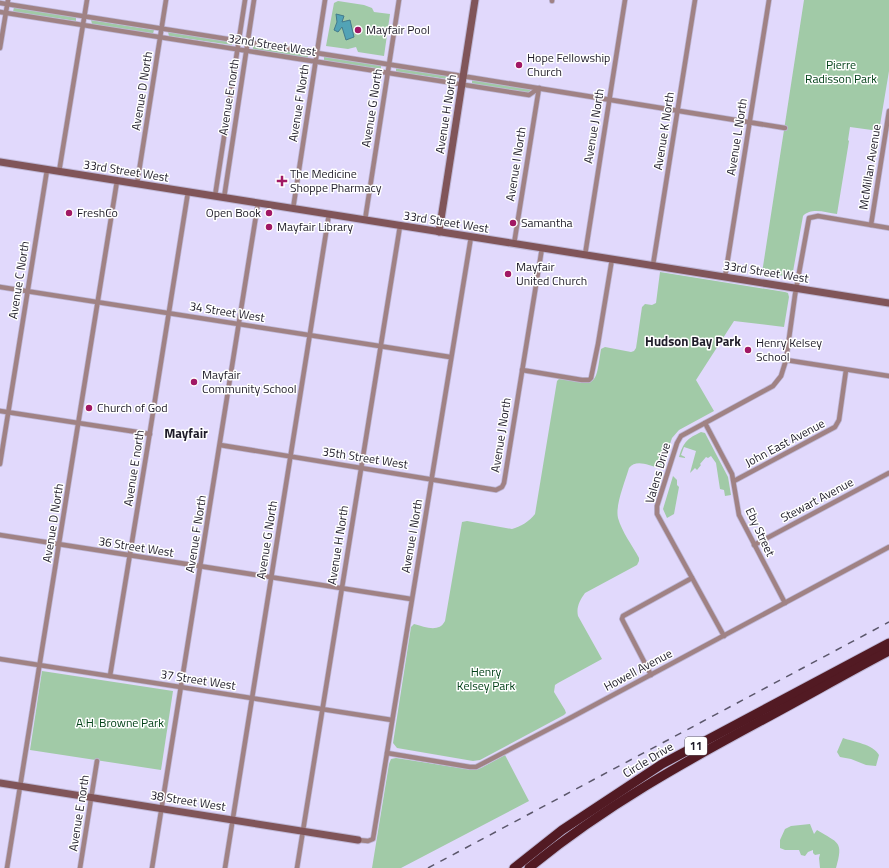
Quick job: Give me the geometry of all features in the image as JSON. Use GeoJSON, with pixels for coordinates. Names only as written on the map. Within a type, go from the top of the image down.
{"type":"FeatureCollection","features":[{"type":"Feature","properties":{"kind":"highway","name":"Circle Drive"},"geometry":{"type":"LineString","coordinates":[[514,868],[562,830],[662,764],[889,643]]}},
{"type":"Feature","properties":{"kind":"highway","name":"Circle Drive"},"geometry":{"type":"LineString","coordinates":[[529,868],[570,836],[607,810],[686,761],[889,651]]}},
{"type":"Feature","properties":{"kind":"main road","name":"Avenue H North"},"geometry":{"type":"LineString","coordinates":[[439,232],[475,0]]}},
{"type":"Feature","properties":{"kind":"main road","name":"33rd Street West"},"geometry":{"type":"LineString","coordinates":[[0,162],[889,303]]}},
{"type":"Feature","properties":{"kind":"main road","name":"38 Street West"},"geometry":{"type":"LineString","coordinates":[[0,783],[358,840]]}},
{"type":"Feature","properties":{"kind":"street"},"geometry":{"type":"LineString","coordinates":[[59,172],[87,0]]}},
{"type":"Feature","properties":{"kind":"street","name":"Avenue D North"},"geometry":{"type":"LineString","coordinates":[[137,184],[166,0]]}},
{"type":"Feature","properties":{"kind":"street","name":"Avenue E north"},"geometry":{"type":"LineString","coordinates":[[214,196],[245,0]]}},
{"type":"Feature","properties":{"kind":"street","name":"Avenue E north"},"geometry":{"type":"LineString","coordinates":[[224,198],[254,0]]}},
{"type":"Feature","properties":{"kind":"street","name":"Avenue F North"},"geometry":{"type":"LineString","coordinates":[[293,208],[325,0]]}},
{"type":"Feature","properties":{"kind":"street","name":"Avenue G North"},"geometry":{"type":"LineString","coordinates":[[364,220],[399,0]]}},
{"type":"Feature","properties":{"kind":"street","name":"Avenue J North"},"geometry":{"type":"LineString","coordinates":[[585,255],[608,100],[625,0]]}},
{"type":"Feature","properties":{"kind":"street","name":"Avenue K North"},"geometry":{"type":"LineString","coordinates":[[653,265],[695,0]]}},
{"type":"Feature","properties":{"kind":"street","name":"Avenue L North"},"geometry":{"type":"LineString","coordinates":[[725,277],[769,0]]}},
{"type":"Feature","properties":{"kind":"street"},"geometry":{"type":"LineString","coordinates":[[0,48],[8,2]]}},
{"type":"Feature","properties":{"kind":"street","name":"32nd Street West"},"geometry":{"type":"LineString","coordinates":[[0,3],[8,2],[161,29],[785,128]]}},
{"type":"Feature","properties":{"kind":"street","name":"32nd Street West"},"geometry":{"type":"LineString","coordinates":[[0,12],[529,95],[538,88]]}},
{"type":"Feature","properties":{"kind":"street","name":"Avenue I North"},"geometry":{"type":"LineString","coordinates":[[514,244],[538,88]]}},
{"type":"Feature","properties":{"kind":"street","name":"McMillan Avenue"},"geometry":{"type":"LineString","coordinates":[[871,225],[889,111]]}},
{"type":"Feature","properties":{"kind":"street","name":"Avenue C North"},"geometry":{"type":"LineString","coordinates":[[0,464],[47,170]]}},
{"type":"Feature","properties":{"kind":"street","name":"Avenue D North"},"geometry":{"type":"LineString","coordinates":[[7,868],[117,181]]}},
{"type":"Feature","properties":{"kind":"street","name":"Avenue E north"},"geometry":{"type":"LineString","coordinates":[[110,676],[188,192]]}},
{"type":"Feature","properties":{"kind":"street","name":"Avenue F North"},"geometry":{"type":"LineString","coordinates":[[152,868],[258,203]]}},
{"type":"Feature","properties":{"kind":"street","name":"Avenue G North"},"geometry":{"type":"LineString","coordinates":[[225,868],[329,214]]}},
{"type":"Feature","properties":{"kind":"street","name":"Valens Drive"},"geometry":{"type":"LineString","coordinates":[[724,636],[657,514],[657,506],[678,439],[773,386],[781,376],[786,360],[789,326],[809,218],[818,216],[871,225]]}},
{"type":"Feature","properties":{"kind":"street"},"geometry":{"type":"LineString","coordinates":[[871,225],[889,228]]}},
{"type":"Feature","properties":{"kind":"street","name":"Avenue H North"},"geometry":{"type":"LineString","coordinates":[[297,868],[400,226]]}},
{"type":"Feature","properties":{"kind":"street","name":"Avenue I North"},"geometry":{"type":"LineString","coordinates":[[373,839],[411,599],[432,479],[450,357],[471,237]]}},
{"type":"Feature","properties":{"kind":"street","name":"Avenue J North"},"geometry":{"type":"LineString","coordinates":[[504,483],[542,248]]}},
{"type":"Feature","properties":{"kind":"street"},"geometry":{"type":"LineString","coordinates":[[522,370],[582,380],[589,380],[591,378],[612,259]]}},
{"type":"Feature","properties":{"kind":"street","name":"34 Street West"},"geometry":{"type":"LineString","coordinates":[[0,287],[450,357]]}},
{"type":"Feature","properties":{"kind":"street"},"geometry":{"type":"LineString","coordinates":[[786,360],[889,376]]}},
{"type":"Feature","properties":{"kind":"street","name":"John East Avenue"},"geometry":{"type":"LineString","coordinates":[[734,481],[834,427],[839,420],[846,370]]}},
{"type":"Feature","properties":{"kind":"street"},"geometry":{"type":"LineString","coordinates":[[0,411],[150,434]]}},
{"type":"Feature","properties":{"kind":"street","name":"Eby Street"},"geometry":{"type":"LineString","coordinates":[[705,423],[732,474],[738,515],[785,603]]}},
{"type":"Feature","properties":{"kind":"street","name":"35th Street West"},"geometry":{"type":"LineString","coordinates":[[220,445],[496,490],[502,487],[504,483]]}},
{"type":"Feature","properties":{"kind":"street","name":"Stewart Avenue"},"geometry":{"type":"LineString","coordinates":[[754,545],[889,472]]}},
{"type":"Feature","properties":{"kind":"street","name":"36 Street West"},"geometry":{"type":"LineString","coordinates":[[0,535],[411,599]]}},
{"type":"Feature","properties":{"kind":"street","name":"Howell Avenue"},"geometry":{"type":"LineString","coordinates":[[387,753],[476,767],[889,547]]}},
{"type":"Feature","properties":{"kind":"street"},"geometry":{"type":"LineString","coordinates":[[651,674],[622,619],[623,616],[692,578]]}},
{"type":"Feature","properties":{"kind":"street","name":"37 Street West"},"geometry":{"type":"LineString","coordinates":[[0,659],[392,720]]}},
{"type":"Feature","properties":{"kind":"street","name":"Avenue E north"},"geometry":{"type":"LineString","coordinates":[[80,868],[97,761]]}},
{"type":"Feature","properties":{"kind":"street","name":"38 Street West"},"geometry":{"type":"LineString","coordinates":[[358,840],[368,841],[373,839]]}},
{"type":"Feature","properties":{"kind":"green space","name":"Pierre Radisson Park"},"geometry":{"type":"Polygon","coordinates":[[[804,0],[889,0],[889,71],[879,131],[850,127],[837,214],[815,211],[807,213],[803,216],[792,277],[762,273],[804,0]]]}},
{"type":"Feature","properties":{"kind":"green space","name":"Mayfair Pool"},"geometry":{"type":"Polygon","coordinates":[[[338,1],[364,5],[372,8],[374,12],[390,14],[384,56],[358,52],[356,47],[348,49],[326,46],[334,3],[338,1]]]}},
{"type":"Feature","properties":{"kind":"green space"},"geometry":{"type":"Polygon","coordinates":[[[14,7],[76,17],[76,21],[13,12],[14,7]]]}},
{"type":"Feature","properties":{"kind":"green space"},"geometry":{"type":"Polygon","coordinates":[[[91,20],[154,30],[153,34],[92,24],[91,20]]]}},
{"type":"Feature","properties":{"kind":"green space"},"geometry":{"type":"Polygon","coordinates":[[[168,32],[232,42],[232,45],[169,36],[168,32]]]}},
{"type":"Feature","properties":{"kind":"green space"},"geometry":{"type":"Polygon","coordinates":[[[253,45],[308,54],[308,58],[253,50],[253,45]]]}},
{"type":"Feature","properties":{"kind":"green space"},"geometry":{"type":"Polygon","coordinates":[[[324,56],[381,65],[381,69],[324,61],[324,56]]]}},
{"type":"Feature","properties":{"kind":"green space"},"geometry":{"type":"Polygon","coordinates":[[[396,68],[454,77],[454,80],[396,72],[396,68]]]}},
{"type":"Feature","properties":{"kind":"green space"},"geometry":{"type":"Polygon","coordinates":[[[472,80],[530,89],[530,93],[472,84],[472,80]]]}},
{"type":"Feature","properties":{"kind":"green space","name":"Henry Kelsey Park"},"geometry":{"type":"Polygon","coordinates":[[[660,272],[785,292],[788,293],[789,297],[784,327],[734,321],[696,380],[714,411],[679,430],[672,438],[662,467],[659,468],[639,463],[632,465],[629,468],[619,500],[617,513],[620,523],[639,558],[639,561],[637,565],[585,593],[578,607],[578,616],[602,659],[555,685],[554,692],[565,710],[566,713],[564,715],[480,760],[473,761],[397,748],[393,743],[411,627],[414,624],[427,628],[435,628],[442,625],[445,621],[462,522],[467,521],[512,529],[525,523],[535,514],[557,381],[560,378],[582,382],[592,380],[597,371],[601,349],[605,347],[631,352],[634,351],[636,348],[642,307],[645,304],[652,305],[656,303],[660,272]]]}},
{"type":"Feature","properties":{"kind":"green space"},"geometry":{"type":"Polygon","coordinates":[[[701,432],[705,433],[728,477],[731,495],[725,496],[724,490],[720,489],[716,463],[711,456],[708,458],[706,457],[697,470],[695,468],[690,473],[696,451],[684,447],[681,455],[685,458],[679,457],[683,447],[687,441],[701,432]]]}},
{"type":"Feature","properties":{"kind":"green space"},"geometry":{"type":"Polygon","coordinates":[[[673,476],[677,480],[677,485],[679,487],[674,514],[667,518],[663,509],[673,476]]]}},
{"type":"Feature","properties":{"kind":"green space","name":"A.H. Browne Park"},"geometry":{"type":"Polygon","coordinates":[[[42,671],[173,691],[161,770],[30,750],[42,671]]]}},
{"type":"Feature","properties":{"kind":"green space"},"geometry":{"type":"Polygon","coordinates":[[[843,738],[863,744],[876,751],[879,755],[876,766],[866,765],[851,759],[840,757],[837,752],[843,738]]]}},
{"type":"Feature","properties":{"kind":"green space"},"geometry":{"type":"Polygon","coordinates":[[[505,755],[529,801],[401,868],[372,868],[391,759],[396,758],[473,770],[481,768],[505,755]]]}},
{"type":"Feature","properties":{"kind":"green space"},"geometry":{"type":"Polygon","coordinates":[[[810,824],[814,834],[817,830],[837,844],[839,852],[836,868],[820,868],[820,854],[815,855],[813,850],[808,852],[805,856],[801,855],[799,850],[785,850],[780,848],[780,840],[785,829],[791,826],[810,824]]]}},
{"type":"Feature","properties":{"kind":"shaded area"},"geometry":{"type":"Polygon","coordinates":[[[336,14],[344,16],[342,22],[350,20],[354,37],[346,40],[342,27],[338,32],[334,30],[337,22],[336,14]]]}},
{"type":"Feature","properties":{"kind":"railway"},"geometry":{"type":"LineString","coordinates":[[428,868],[889,622]]}},
{"type":"Feature","properties":{"kind":"place","name":"Mayfair Pool"},"geometry":{"type":"Point","coordinates":[358,30]}},
{"type":"Feature","properties":{"kind":"place","name":"Hope Fellowship Church"},"geometry":{"type":"Point","coordinates":[519,65]}},
{"type":"Feature","properties":{"kind":"place","name":"The Medicine Shoppe Pharmacy"},"geometry":{"type":"Point","coordinates":[282,181]}},
{"type":"Feature","properties":{"kind":"place","name":"FreshCo"},"geometry":{"type":"Point","coordinates":[69,213]}},
{"type":"Feature","properties":{"kind":"place","name":"Open Book"},"geometry":{"type":"Point","coordinates":[269,213]}},
{"type":"Feature","properties":{"kind":"place","name":"Samantha"},"geometry":{"type":"Point","coordinates":[513,223]}},
{"type":"Feature","properties":{"kind":"place","name":"Mayfair Library"},"geometry":{"type":"Point","coordinates":[269,227]}},
{"type":"Feature","properties":{"kind":"place","name":"Mayfair United Church"},"geometry":{"type":"Point","coordinates":[508,274]}},
{"type":"Feature","properties":{"kind":"place","name":"Henry Kelsey School"},"geometry":{"type":"Point","coordinates":[748,350]}},
{"type":"Feature","properties":{"kind":"place","name":"Mayfair Community School"},"geometry":{"type":"Point","coordinates":[194,382]}},
{"type":"Feature","properties":{"kind":"place","name":"Church of God"},"geometry":{"type":"Point","coordinates":[89,408]}},
{"type":"Feature","properties":{"kind":"district","name":"Hudson Bay Park"},"geometry":{"type":"Point","coordinates":[693,341]}},
{"type":"Feature","properties":{"kind":"district","name":"Mayfair"},"geometry":{"type":"Point","coordinates":[186,433]}}]}
